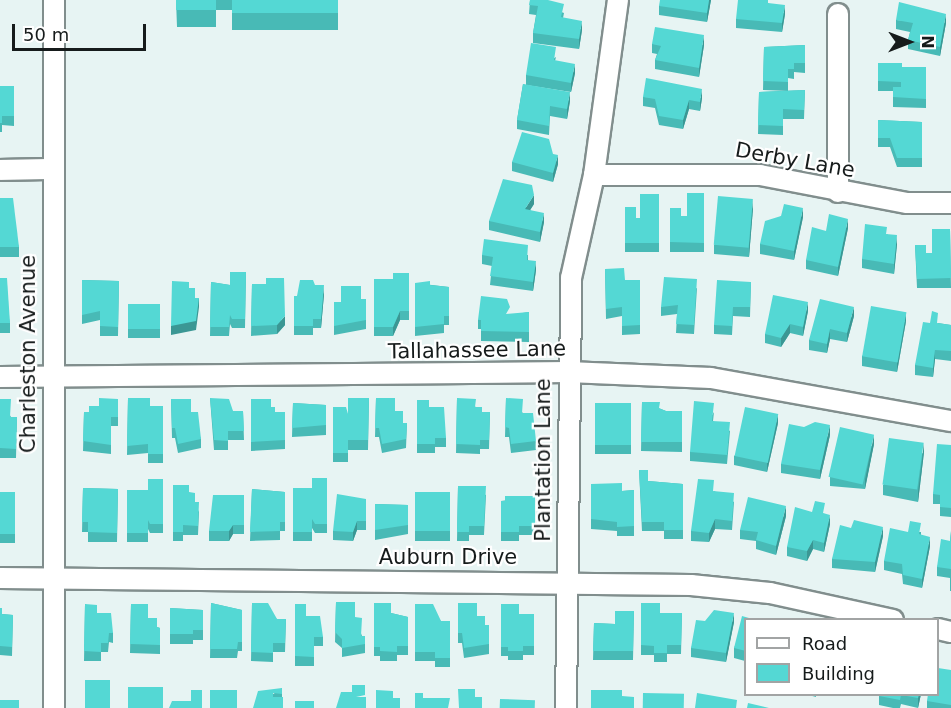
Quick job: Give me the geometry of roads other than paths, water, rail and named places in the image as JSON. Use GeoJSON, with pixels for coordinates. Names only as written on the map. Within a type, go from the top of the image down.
{"type":"FeatureCollection","features":[{"type":"Feature","properties":{"kind":"street","name":"Charleston Avenue"},"geometry":{"type":"LineString","coordinates":[[54,0],[51,169],[54,708]]}},
{"type":"Feature","properties":{"kind":"street","name":"Plantation Lane"},"geometry":{"type":"LineString","coordinates":[[566,708],[568,372],[571,278],[594,175],[618,0]]}},
{"type":"Feature","properties":{"kind":"street"},"geometry":{"type":"LineString","coordinates":[[838,14],[838,192]]}},
{"type":"Feature","properties":{"kind":"street"},"geometry":{"type":"LineString","coordinates":[[0,170],[51,169]]}},
{"type":"Feature","properties":{"kind":"street","name":"Derby Lane"},"geometry":{"type":"LineString","coordinates":[[594,175],[731,173],[760,175],[838,192],[907,203],[951,203]]}},
{"type":"Feature","properties":{"kind":"street","name":"Tallahassee Lane"},"geometry":{"type":"LineString","coordinates":[[0,377],[568,372],[711,378],[951,421]]}},
{"type":"Feature","properties":{"kind":"street","name":"Auburn Drive"},"geometry":{"type":"LineString","coordinates":[[0,578],[691,585],[770,593],[884,618]]}}]}
